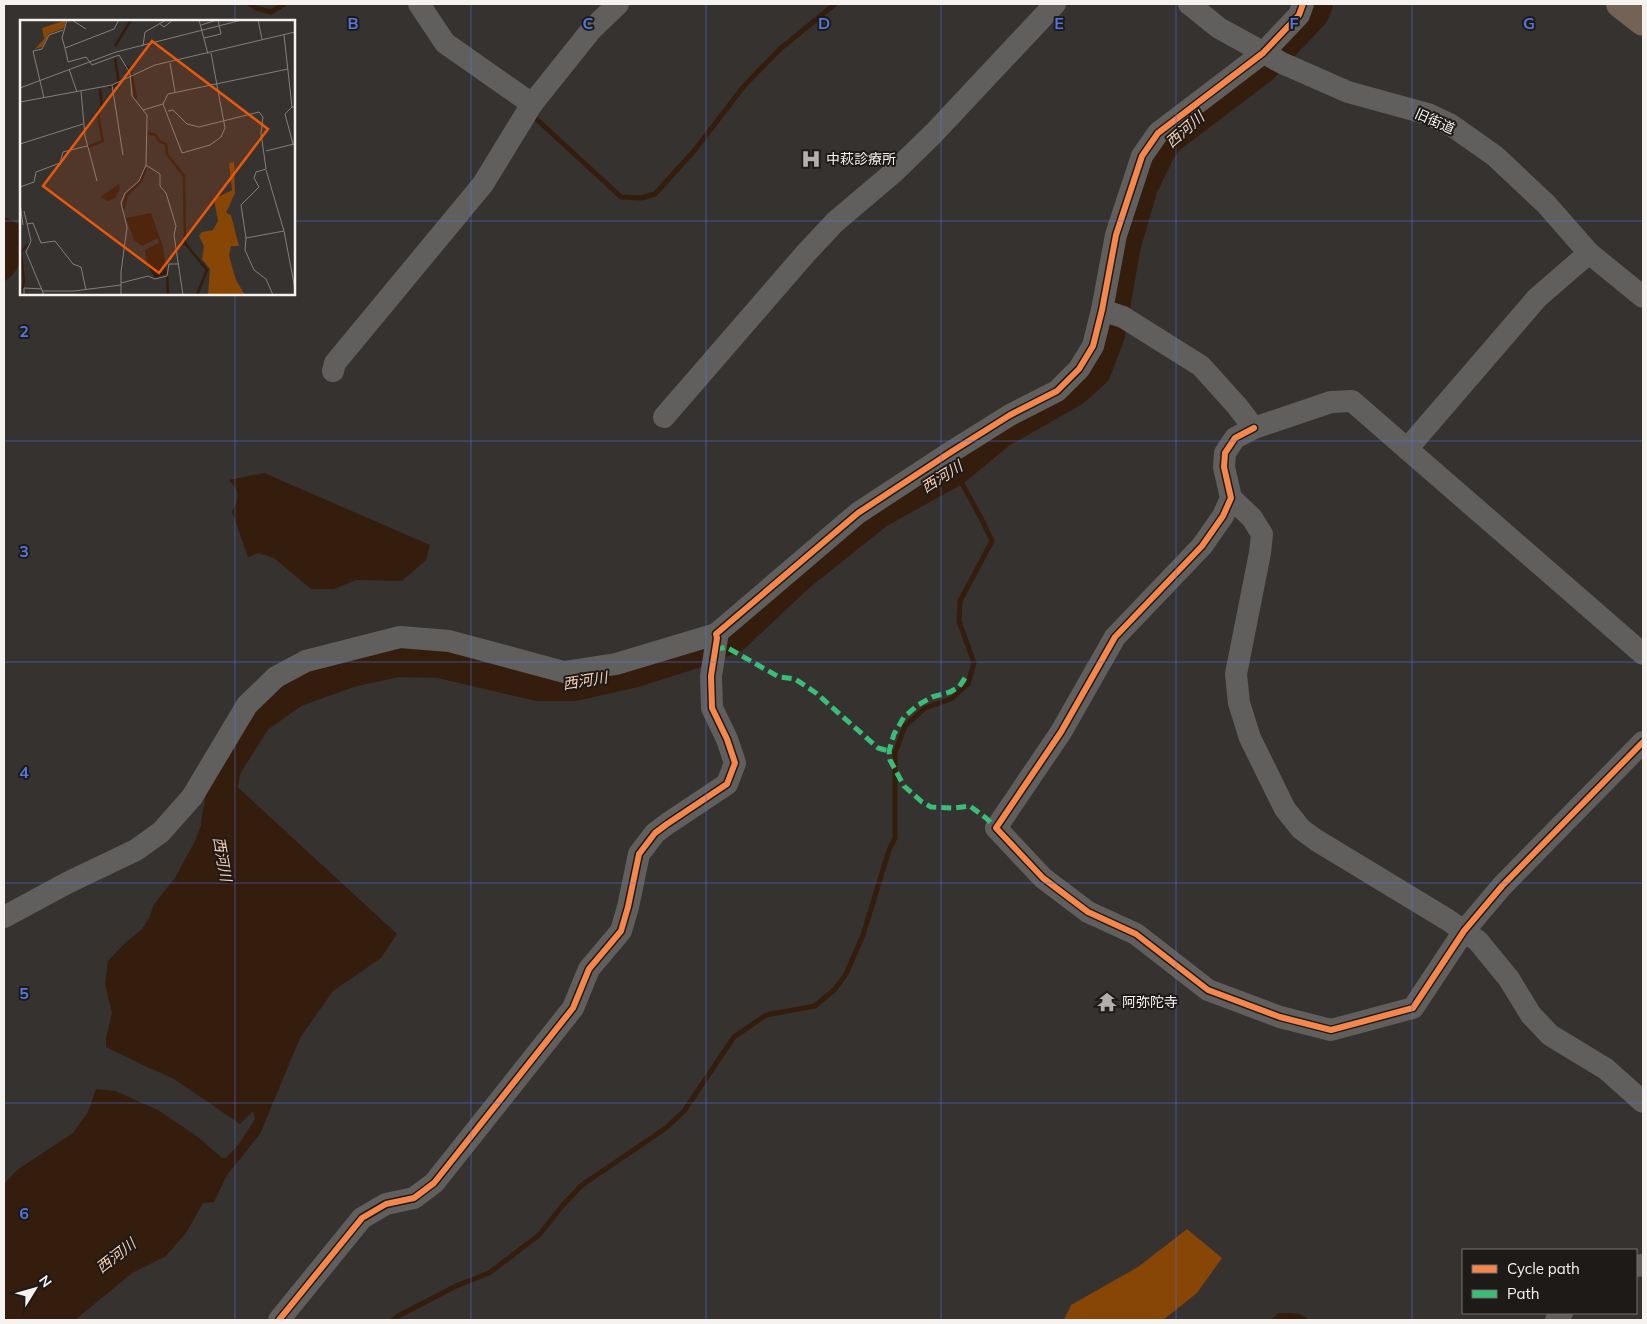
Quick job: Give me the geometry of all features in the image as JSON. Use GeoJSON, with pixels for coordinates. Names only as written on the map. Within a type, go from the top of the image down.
{"type":"FeatureCollection","features":[{"type":"Feature","properties":{"kind":"highway"},"geometry":{"type":"LineString","coordinates":[[1620,4],[1643,22]]}},
{"type":"Feature","properties":{"kind":"highway"},"geometry":{"type":"LineString","coordinates":[[1631,4],[1643,17]]}},
{"type":"Feature","properties":{"kind":"street"},"geometry":{"type":"LineString","coordinates":[[419,4],[446,43],[529,110]]}},
{"type":"Feature","properties":{"kind":"street"},"geometry":{"type":"LineString","coordinates":[[333,371],[335,363],[483,184],[529,110],[592,29],[618,4]]}},
{"type":"Feature","properties":{"kind":"street"},"geometry":{"type":"LineString","coordinates":[[664,417],[829,228],[894,172],[934,133],[1055,4]]}},
{"type":"Feature","properties":{"kind":"street","name":"旧街道"},"geometry":{"type":"LineString","coordinates":[[1189,4],[1219,28],[1270,56],[1348,92],[1428,114],[1451,125],[1495,156],[1546,204],[1589,253],[1643,297]]}},
{"type":"Feature","properties":{"kind":"street"},"geometry":{"type":"LineString","coordinates":[[279,1320],[362,1218],[386,1204],[414,1198],[434,1183],[573,1008],[589,969],[621,931],[639,854],[661,828],[727,784],[735,763],[727,739],[712,708],[711,676],[716,640],[733,618],[858,513],[1010,415],[1057,391],[1079,369],[1111,313],[1116,235],[1142,156],[1158,133],[1270,56],[1299,15],[1303,4]]}},
{"type":"Feature","properties":{"kind":"street"},"geometry":{"type":"LineString","coordinates":[[1407,449],[1537,298],[1589,253]]}},
{"type":"Feature","properties":{"kind":"street"},"geometry":{"type":"LineString","coordinates":[[1111,313],[1201,366],[1254,428]]}},
{"type":"Feature","properties":{"kind":"street"},"geometry":{"type":"LineString","coordinates":[[1643,654],[1352,401],[1331,402],[1254,428],[1235,438],[1225,453],[1224,467],[1231,498],[1252,518],[1262,534],[1260,554],[1236,674],[1239,703],[1250,738],[1285,809],[1301,829],[1316,840],[1478,941],[1509,979],[1531,1015],[1550,1035],[1606,1069],[1643,1102]]}},
{"type":"Feature","properties":{"kind":"street"},"geometry":{"type":"LineString","coordinates":[[1231,498],[1223,516],[1202,546],[1115,637],[1061,732],[996,828],[1043,878],[1088,912],[1136,934],[1208,990],[1280,1016],[1331,1030],[1413,1008],[1464,931],[1502,886],[1643,742]]}},
{"type":"Feature","properties":{"kind":"street"},"geometry":{"type":"LineString","coordinates":[[4,917],[67,883],[136,850],[161,832],[192,797],[247,704],[276,677],[306,661],[400,637],[449,641],[564,672],[616,664],[716,640]]}},
{"type":"Feature","properties":{"kind":"shaded area"},"geometry":{"type":"Polygon","coordinates":[[[1187,1229],[1222,1258],[1197,1293],[1163,1320],[1064,1320],[1071,1305],[1138,1267],[1187,1229]]]}},
{"type":"Feature","properties":{"kind":"water"},"geometry":{"type":"Polygon","coordinates":[[[4,217],[20,226],[20,261],[16,270],[4,282],[4,217]]]}},
{"type":"Feature","properties":{"kind":"water"},"geometry":{"type":"Polygon","coordinates":[[[264,473],[430,545],[426,560],[402,581],[356,580],[334,589],[311,589],[274,558],[259,553],[248,557],[232,512],[238,495],[229,480],[264,473]]]}},
{"type":"Feature","properties":{"kind":"water"},"geometry":{"type":"Polygon","coordinates":[[[231,781],[397,934],[381,958],[333,991],[300,1038],[260,1134],[227,1175],[214,1202],[203,1203],[186,1233],[166,1256],[132,1273],[75,1320],[4,1320],[4,1184],[17,1170],[73,1133],[88,1112],[96,1089],[115,1091],[158,1110],[198,1137],[222,1158],[226,1158],[239,1144],[255,1119],[253,1111],[240,1124],[174,1079],[106,1047],[106,1038],[112,1013],[105,985],[108,961],[142,929],[149,918],[154,904],[175,878],[195,841],[205,815],[205,805],[223,782],[231,781]]]}},
{"type":"Feature","properties":{"kind":"water"},"geometry":{"type":"Polygon","coordinates":[[[1279,1313],[1299,1314],[1309,1320],[1270,1320],[1279,1313]]]}},
{"type":"Feature","properties":{"kind":"waterway"},"geometry":{"type":"LineString","coordinates":[[250,4],[256,8],[271,12],[284,4]]}},
{"type":"Feature","properties":{"kind":"waterway"},"geometry":{"type":"LineString","coordinates":[[532,115],[621,197],[641,198],[655,194],[694,151],[744,86],[780,49],[835,4]]}},
{"type":"Feature","properties":{"kind":"waterway","name":"西河川"},"geometry":{"type":"LineString","coordinates":[[216,823],[226,768],[257,719],[295,692],[351,672],[397,662],[439,663],[538,686],[574,686],[636,672],[693,654],[735,637],[800,576],[879,513],[955,471],[1001,433],[1075,391],[1096,372],[1110,335],[1126,245],[1143,187],[1159,154],[1168,140],[1262,69],[1314,14],[1318,4]]}},
{"type":"Feature","properties":{"kind":"waterway"},"geometry":{"type":"LineString","coordinates":[[393,1320],[456,1286],[489,1273],[539,1235],[582,1185],[666,1128],[684,1111],[734,1037],[766,1015],[815,1006],[835,989],[846,974],[863,935],[889,850],[895,838],[895,753],[905,726],[925,708],[951,699],[968,684],[974,663],[959,621],[960,601],[992,541],[955,471]]}},
{"type":"Feature","properties":{"kind":"marked path"},"geometry":{"type":"LineString","coordinates":[[715,650],[726,647],[779,677],[795,679],[816,693],[878,748],[889,751]]}},
{"type":"Feature","properties":{"kind":"marked path"},"geometry":{"type":"LineString","coordinates":[[965,678],[959,687],[950,692],[932,697],[918,705],[904,717],[894,734],[889,751],[890,760],[904,786],[922,802],[931,807],[954,808],[970,806],[996,828]]}},
{"type":"Feature","properties":{"kind":"cycle path"},"geometry":{"type":"LineString","coordinates":[[279,1320],[362,1218],[386,1204],[414,1198],[434,1183],[573,1008],[589,969],[621,931],[639,854],[655,833],[727,784],[735,763],[727,739],[712,708],[711,676],[716,634],[858,513],[1010,415],[1057,391],[1079,369],[1093,346],[1102,310],[1116,235],[1142,156],[1158,133],[1263,53],[1299,15],[1303,4]]}},
{"type":"Feature","properties":{"kind":"cycle path"},"geometry":{"type":"LineString","coordinates":[[1254,428],[1235,438],[1225,453],[1224,467],[1231,498],[1223,516],[1202,546],[1115,637],[1061,732],[996,828],[1043,878],[1088,912],[1136,934],[1208,990],[1280,1017],[1331,1030],[1413,1008],[1464,931],[1502,886],[1643,742]]}},
{"type":"Feature","properties":{"kind":"place","name":"中萩診療所"},"geometry":{"type":"Point","coordinates":[811,159]}},
{"type":"Feature","properties":{"kind":"place","name":"阿弥陀寺"},"geometry":{"type":"Point","coordinates":[1107,1002]}}]}
